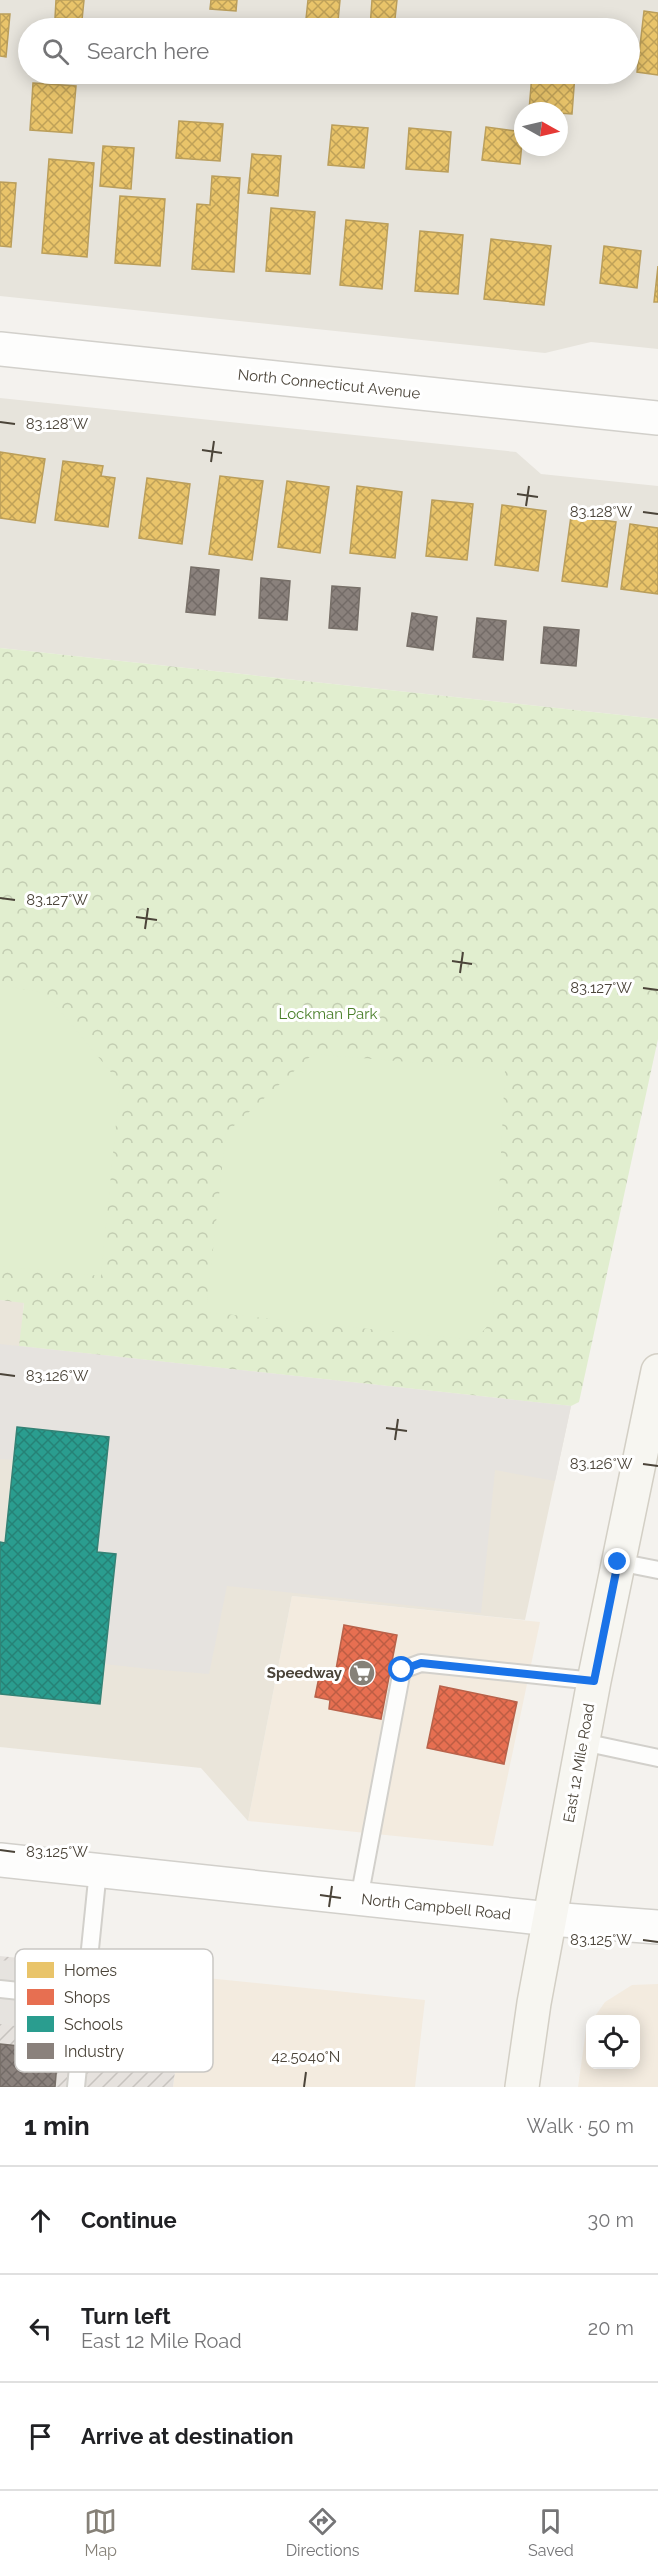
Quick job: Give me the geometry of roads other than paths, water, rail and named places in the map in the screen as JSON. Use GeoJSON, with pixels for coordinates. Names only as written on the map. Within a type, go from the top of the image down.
{"type":"FeatureCollection","features":[{"type":"Feature","properties":{"kind":"main road","name":"East 12 Mile Road"},"geometry":{"type":"LineString","coordinates":[[522,2087],[534,2003],[594,1681],[658,1371]]}},
{"type":"Feature","properties":{"kind":"street","name":"North Connecticut Avenue"},"geometry":{"type":"LineString","coordinates":[[0,349],[658,418]]}},
{"type":"Feature","properties":{"kind":"street","name":"North Campbell Road"},"geometry":{"type":"LineString","coordinates":[[0,1860],[359,1899],[658,1927]]}},
{"type":"Feature","properties":{"kind":"lane"},"geometry":{"type":"LineString","coordinates":[[618,1562],[658,1570]]}},
{"type":"Feature","properties":{"kind":"lane"},"geometry":{"type":"LineString","coordinates":[[359,1899],[402,1670],[421,1663],[594,1681]]}},
{"type":"Feature","properties":{"kind":"lane"},"geometry":{"type":"LineString","coordinates":[[583,1742],[658,1758]]}},
{"type":"Feature","properties":{"kind":"lane"},"geometry":{"type":"LineString","coordinates":[[91,1949],[98,1870]]}},
{"type":"Feature","properties":{"kind":"lane"},"geometry":{"type":"LineString","coordinates":[[0,1989],[15,1991]]}},
{"type":"Feature","properties":{"kind":"lane"},"geometry":{"type":"LineString","coordinates":[[76,2087],[78,2072]]}},
{"type":"Feature","properties":{"kind":"place","name":"Speedway"},"geometry":{"type":"Point","coordinates":[362,1673]}},
{"type":"Feature","properties":{"kind":"park label","name":"Lockman Park"},"geometry":{"type":"Point","coordinates":[328,1014]}}]}
